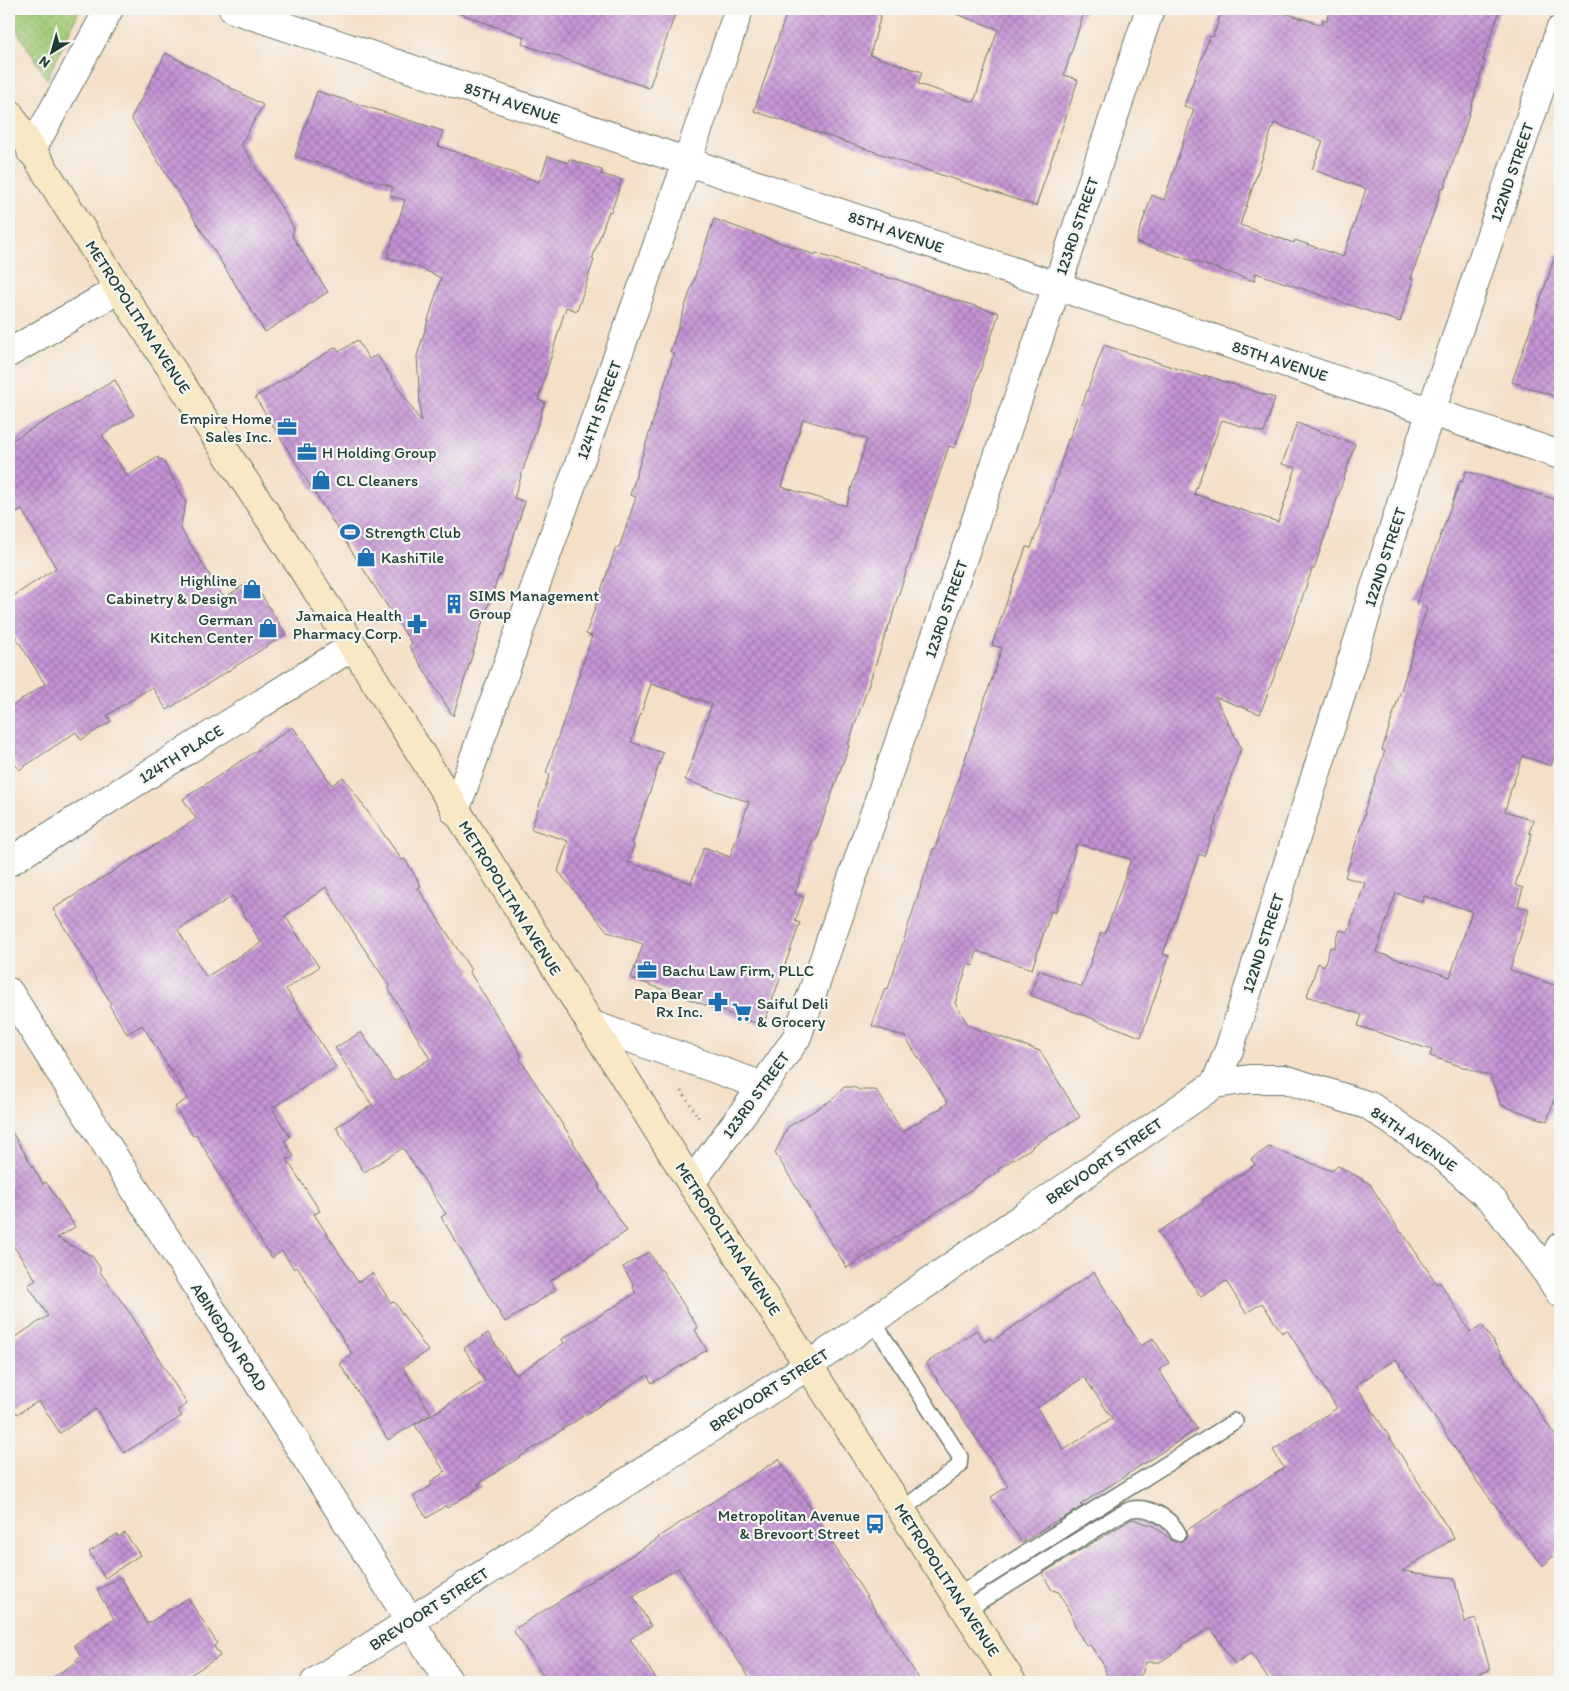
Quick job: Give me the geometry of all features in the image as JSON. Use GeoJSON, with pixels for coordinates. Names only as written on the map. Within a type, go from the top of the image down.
{"type":"FeatureCollection","features":[{"type":"Feature","properties":{"kind":"main road","name":"METROPOLITAN AVENUE"},"geometry":{"type":"LineString","coordinates":[[9,114],[119,289],[353,646],[455,811],[691,1183],[1012,1682]]}},
{"type":"Feature","properties":{"kind":"street"},"geometry":{"type":"LineString","coordinates":[[31,151],[110,9]]}},
{"type":"Feature","properties":{"kind":"street","name":"85TH AVENUE"},"geometry":{"type":"LineString","coordinates":[[233,9],[1560,455]]}},
{"type":"Feature","properties":{"kind":"street","name":"124TH STREET"},"geometry":{"type":"LineString","coordinates":[[455,811],[687,162],[738,9]]}},
{"type":"Feature","properties":{"kind":"street","name":"123RD STREET"},"geometry":{"type":"LineString","coordinates":[[691,1183],[764,1086],[797,1037],[1057,286],[1150,9]]}},
{"type":"Feature","properties":{"kind":"street","name":"122ND STREET"},"geometry":{"type":"LineString","coordinates":[[1215,1084],[1229,1050],[1431,412],[1560,30]]}},
{"type":"Feature","properties":{"kind":"street"},"geometry":{"type":"LineString","coordinates":[[9,353],[119,289]]}},
{"type":"Feature","properties":{"kind":"street","name":"124TH PLACE"},"geometry":{"type":"LineString","coordinates":[[9,862],[353,646]]}},
{"type":"Feature","properties":{"kind":"street","name":"ABINGDON ROAD"},"geometry":{"type":"LineString","coordinates":[[9,992],[449,1682]]}},
{"type":"Feature","properties":{"kind":"street"},"geometry":{"type":"LineString","coordinates":[[590,1024],[764,1086]]}},
{"type":"Feature","properties":{"kind":"street","name":"84TH AVENUE"},"geometry":{"type":"LineString","coordinates":[[1215,1084],[1250,1079],[1284,1079],[1370,1106],[1445,1158],[1493,1201],[1554,1283]]}},
{"type":"Feature","properties":{"kind":"street","name":"BREVOORT STREET"},"geometry":{"type":"LineString","coordinates":[[315,1682],[809,1365],[1215,1084]]}},
{"type":"Feature","properties":{"kind":"street"},"geometry":{"type":"LineString","coordinates":[[1554,1283],[1560,1247]]}},
{"type":"Feature","properties":{"kind":"lane"},"geometry":{"type":"LineString","coordinates":[[873,1321],[960,1457],[959,1466],[902,1510]]}},
{"type":"Feature","properties":{"kind":"lane"},"geometry":{"type":"LineString","coordinates":[[961,1603],[1235,1421]]}},
{"type":"Feature","properties":{"kind":"lane"},"geometry":{"type":"LineString","coordinates":[[961,1603],[1132,1509],[1152,1511],[1165,1518],[1175,1527],[1178,1533]]}},
{"type":"Feature","properties":{"kind":"path"},"geometry":{"type":"LineString","coordinates":[[678,1085],[703,1125]]}},
{"type":"Feature","properties":{"kind":"green space"},"geometry":{"type":"Polygon","coordinates":[[[9,9],[80,9],[47,79],[9,18],[9,9]]]}},
{"type":"Feature","properties":{"kind":"building"},"geometry":{"type":"Polygon","coordinates":[[[457,9],[677,9],[649,88],[522,44],[524,37],[456,12],[457,9]]]}},
{"type":"Feature","properties":{"kind":"building"},"geometry":{"type":"Polygon","coordinates":[[[788,9],[877,9],[875,13],[881,15],[870,55],[922,72],[918,84],[974,102],[998,29],[950,12],[951,9],[1085,9],[1064,75],[1078,80],[1036,206],[754,111],[788,9]]]}},
{"type":"Feature","properties":{"kind":"building"},"geometry":{"type":"Polygon","coordinates":[[[1222,9],[1273,9],[1322,25],[1323,19],[1327,21],[1329,9],[1500,9],[1483,60],[1485,61],[1463,134],[1444,188],[1442,187],[1411,279],[1414,280],[1400,322],[1256,273],[1254,281],[1136,242],[1152,195],[1164,200],[1194,109],[1184,106],[1210,36],[1213,37],[1222,9]],[[1274,123],[1240,225],[1294,243],[1295,240],[1343,257],[1366,189],[1312,169],[1323,141],[1274,123]]]}},
{"type":"Feature","properties":{"kind":"building"},"geometry":{"type":"Polygon","coordinates":[[[166,53],[263,105],[241,144],[294,228],[292,236],[328,292],[265,332],[131,118],[166,53]]]}},
{"type":"Feature","properties":{"kind":"building"},"geometry":{"type":"Polygon","coordinates":[[[317,91],[443,131],[438,146],[539,182],[548,156],[568,163],[569,159],[602,170],[601,174],[622,180],[592,259],[594,260],[577,311],[566,307],[538,400],[545,402],[514,498],[525,502],[501,576],[499,575],[482,624],[453,716],[409,646],[412,644],[255,397],[336,347],[339,352],[357,340],[369,359],[377,355],[421,422],[417,356],[441,278],[418,267],[387,257],[405,200],[390,196],[393,187],[295,156],[317,91]]]}},
{"type":"Feature","properties":{"kind":"building"},"geometry":{"type":"Polygon","coordinates":[[[714,219],[815,255],[816,253],[945,297],[999,313],[955,448],[949,446],[849,746],[815,841],[813,840],[795,894],[804,897],[795,921],[800,923],[763,1026],[631,978],[643,944],[608,932],[558,871],[568,841],[531,829],[550,774],[546,773],[592,636],[586,634],[616,547],[619,548],[636,497],[630,495],[674,353],[670,352],[714,219]],[[803,419],[782,487],[846,506],[867,439],[803,419]],[[651,684],[631,742],[663,753],[632,844],[634,845],[628,862],[691,883],[704,847],[730,857],[749,802],[685,780],[712,704],[651,684]]]}},
{"type":"Feature","properties":{"kind":"building"},"geometry":{"type":"Polygon","coordinates":[[[1556,254],[1560,255],[1560,398],[1512,382],[1556,254]]]}},
{"type":"Feature","properties":{"kind":"building"},"geometry":{"type":"Polygon","coordinates":[[[1104,345],[1275,398],[1264,433],[1222,420],[1194,494],[1278,522],[1296,468],[1282,464],[1297,423],[1355,444],[1314,569],[1312,569],[1260,714],[1215,697],[1241,748],[1204,856],[1199,854],[1163,954],[1169,956],[1141,1037],[1030,995],[1039,970],[1082,987],[1101,932],[1105,934],[1131,859],[1077,844],[1055,913],[1051,911],[1032,969],[977,951],[973,966],[968,964],[955,1003],[969,1026],[1040,1051],[1080,1117],[1032,1146],[948,1205],[847,1268],[775,1153],[788,1127],[833,1099],[844,1087],[876,1090],[903,1132],[948,1103],[905,1037],[872,1026],[885,988],[888,989],[933,849],[935,849],[1002,648],[992,645],[1011,589],[1026,547],[1031,548],[1054,486],[1068,439],[1104,345]]]}},
{"type":"Feature","properties":{"kind":"building"},"geometry":{"type":"Polygon","coordinates":[[[115,380],[134,415],[102,435],[127,476],[158,457],[159,460],[162,459],[186,502],[180,528],[224,598],[252,580],[286,634],[167,710],[152,687],[107,715],[111,721],[81,740],[76,732],[19,770],[9,754],[9,708],[45,684],[9,626],[9,599],[56,568],[22,510],[9,517],[9,442],[115,380]]]}},
{"type":"Feature","properties":{"kind":"building"},"geometry":{"type":"Polygon","coordinates":[[[1466,471],[1560,501],[1560,739],[1551,766],[1523,756],[1505,811],[1533,820],[1529,833],[1532,834],[1515,885],[1523,888],[1518,906],[1529,909],[1510,970],[1560,987],[1560,1082],[1547,1121],[1501,1105],[1490,1076],[1430,1056],[1432,1050],[1358,1026],[1362,1015],[1307,996],[1318,963],[1324,966],[1330,947],[1334,948],[1340,930],[1348,932],[1365,883],[1345,877],[1364,812],[1385,751],[1382,750],[1427,608],[1416,604],[1460,481],[1462,482],[1466,471]],[[1396,893],[1376,952],[1450,977],[1472,911],[1424,896],[1422,902],[1396,893]]]}},
{"type":"Feature","properties":{"kind":"building"},"geometry":{"type":"Polygon","coordinates":[[[293,727],[332,785],[343,777],[402,860],[405,859],[421,886],[418,888],[471,970],[469,971],[522,1056],[519,1058],[574,1142],[600,1186],[598,1187],[627,1231],[550,1281],[556,1290],[505,1322],[441,1217],[446,1214],[403,1148],[364,1172],[336,1127],[372,1105],[335,1048],[361,1032],[394,1081],[430,1059],[388,988],[390,987],[326,887],[285,916],[319,967],[286,989],[336,1067],[272,1108],[290,1137],[284,1141],[294,1156],[287,1160],[320,1211],[314,1214],[358,1282],[372,1273],[391,1303],[394,1302],[428,1351],[403,1367],[431,1414],[388,1440],[340,1364],[352,1354],[297,1267],[294,1269],[282,1251],[272,1258],[231,1195],[196,1134],[193,1136],[175,1107],[188,1098],[142,1025],[127,1034],[109,1005],[111,1003],[53,909],[196,819],[183,799],[293,727]],[[233,896],[178,930],[206,977],[261,943],[233,896]]]}},
{"type":"Feature","properties":{"kind":"building"},"geometry":{"type":"Polygon","coordinates":[[[9,1127],[43,1184],[46,1182],[75,1227],[57,1238],[92,1256],[100,1268],[100,1272],[132,1316],[187,1404],[178,1410],[182,1416],[124,1453],[96,1409],[60,1433],[39,1401],[17,1414],[9,1400],[9,1341],[48,1316],[28,1285],[36,1280],[9,1239],[9,1127]]]}},
{"type":"Feature","properties":{"kind":"building"},"geometry":{"type":"Polygon","coordinates":[[[1269,1147],[1332,1171],[1338,1166],[1369,1183],[1437,1284],[1440,1282],[1470,1332],[1482,1325],[1560,1443],[1560,1549],[1543,1566],[1478,1483],[1396,1359],[1356,1385],[1454,1538],[1402,1571],[1454,1578],[1465,1622],[1476,1619],[1490,1670],[1455,1682],[1270,1682],[1251,1653],[1234,1664],[1211,1628],[1183,1644],[1181,1648],[1160,1662],[1146,1662],[1142,1674],[1129,1682],[1111,1682],[1105,1672],[1105,1667],[1090,1645],[1086,1645],[1077,1631],[1059,1592],[1052,1590],[1043,1575],[1043,1573],[1132,1519],[1154,1526],[1174,1542],[1183,1541],[1187,1537],[1187,1530],[1284,1468],[1273,1450],[1337,1408],[1287,1330],[1282,1333],[1262,1303],[1246,1313],[1226,1281],[1201,1297],[1158,1232],[1255,1165],[1251,1159],[1269,1147]]]}},
{"type":"Feature","properties":{"kind":"building"},"geometry":{"type":"Polygon","coordinates":[[[649,1252],[698,1328],[695,1330],[707,1350],[652,1383],[647,1375],[478,1484],[480,1487],[427,1518],[413,1497],[432,1485],[430,1482],[445,1472],[415,1425],[485,1381],[464,1348],[488,1333],[516,1375],[564,1343],[562,1339],[636,1293],[623,1267],[649,1252]]]}},
{"type":"Feature","properties":{"kind":"building"},"geometry":{"type":"Polygon","coordinates":[[[1094,1272],[1141,1346],[1153,1338],[1169,1363],[1159,1370],[1197,1429],[1080,1505],[1083,1506],[1022,1543],[991,1497],[1008,1486],[926,1363],[977,1330],[985,1342],[990,1338],[992,1341],[1094,1272]],[[1084,1377],[1037,1408],[1064,1450],[1112,1418],[1084,1377]]]}},
{"type":"Feature","properties":{"kind":"building"},"geometry":{"type":"Polygon","coordinates":[[[779,1459],[921,1682],[752,1682],[678,1568],[633,1596],[651,1626],[630,1639],[658,1682],[547,1682],[513,1630],[659,1538],[779,1459]]]}},
{"type":"Feature","properties":{"kind":"building"},"geometry":{"type":"Polygon","coordinates":[[[125,1533],[140,1555],[105,1578],[89,1552],[117,1534],[118,1537],[125,1533]]]}},
{"type":"Feature","properties":{"kind":"building"},"geometry":{"type":"Polygon","coordinates":[[[121,1577],[147,1624],[188,1598],[217,1643],[214,1646],[220,1656],[179,1682],[45,1682],[77,1662],[76,1660],[81,1657],[74,1645],[114,1619],[97,1590],[121,1577]]]}},
{"type":"Feature","properties":{"kind":"place","name":"Empire Home Sales Inc."},"geometry":{"type":"Point","coordinates":[287,427]}},
{"type":"Feature","properties":{"kind":"place","name":"H Holding Group"},"geometry":{"type":"Point","coordinates":[307,452]}},
{"type":"Feature","properties":{"kind":"place","name":"CL Cleaners"},"geometry":{"type":"Point","coordinates":[321,480]}},
{"type":"Feature","properties":{"kind":"place","name":"Strength Club"},"geometry":{"type":"Point","coordinates":[350,532]}},
{"type":"Feature","properties":{"kind":"place","name":"KashiTile"},"geometry":{"type":"Point","coordinates":[366,557]}},
{"type":"Feature","properties":{"kind":"place","name":"Highline Cabinetry & Design"},"geometry":{"type":"Point","coordinates":[252,589]}},
{"type":"Feature","properties":{"kind":"place","name":"SIMS Management Group"},"geometry":{"type":"Point","coordinates":[454,604]}},
{"type":"Feature","properties":{"kind":"place","name":"Jamaica Health Pharmacy Corp."},"geometry":{"type":"Point","coordinates":[417,624]}},
{"type":"Feature","properties":{"kind":"place","name":"German Kitchen Center"},"geometry":{"type":"Point","coordinates":[268,628]}},
{"type":"Feature","properties":{"kind":"place","name":"Bachu Law Firm, PLLC"},"geometry":{"type":"Point","coordinates":[647,970]}},
{"type":"Feature","properties":{"kind":"place","name":"Papa Bear Rx Inc."},"geometry":{"type":"Point","coordinates":[718,1002]}},
{"type":"Feature","properties":{"kind":"place","name":"Saiful Deli & Grocery"},"geometry":{"type":"Point","coordinates":[742,1012]}},
{"type":"Feature","properties":{"kind":"place","name":"Metropolitan Avenue & Brevoort Street"},"geometry":{"type":"Point","coordinates":[875,1524]}}]}
